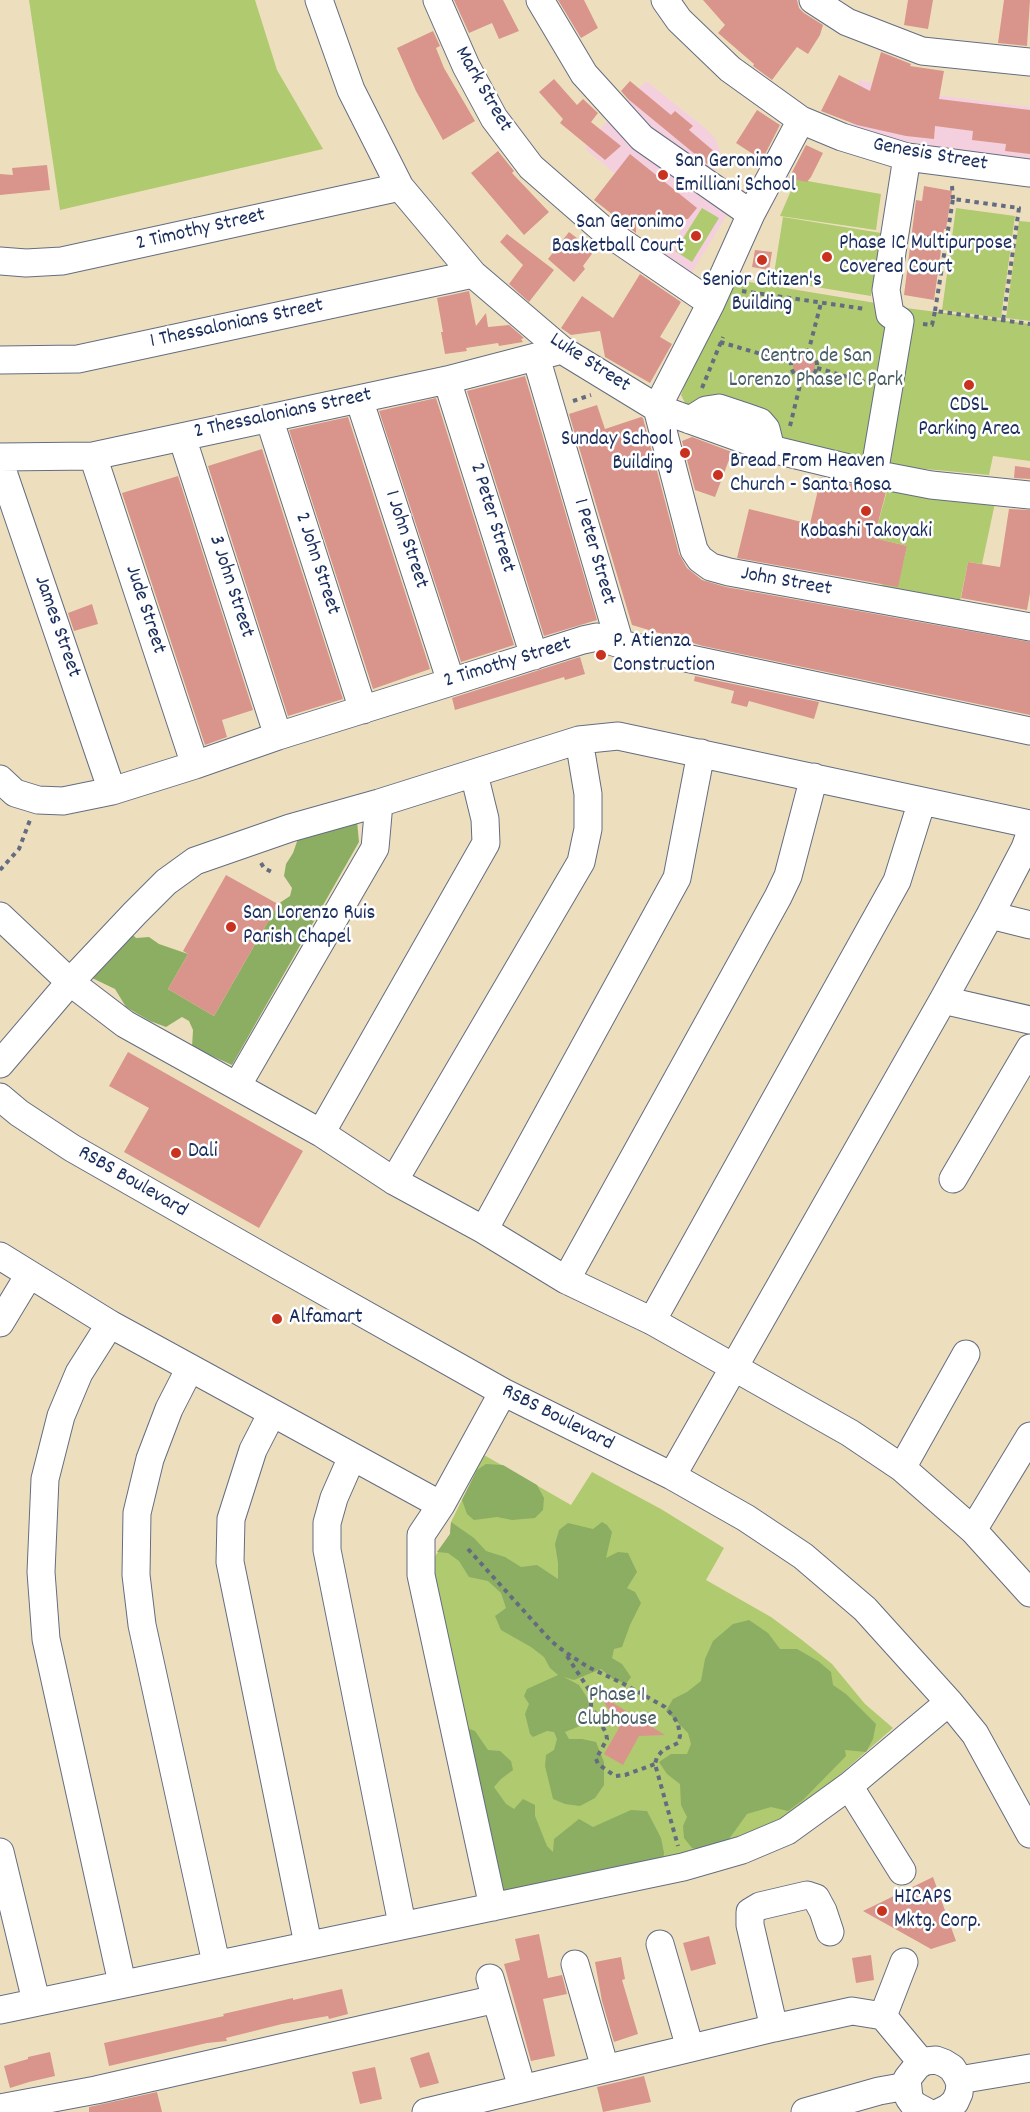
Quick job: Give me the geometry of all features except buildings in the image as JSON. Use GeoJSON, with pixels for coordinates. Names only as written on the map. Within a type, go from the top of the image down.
{"type":"FeatureCollection","features":[{"type":"Feature","properties":{"kind":"street","name":"Luke Street"},"geometry":{"type":"LineString","coordinates":[[319,0],[351,90],[400,186],[473,274],[562,350],[657,408],[694,408],[874,474],[931,484],[1030,495]]}},
{"type":"Feature","properties":{"kind":"street","name":"Mark Street"},"geometry":{"type":"LineString","coordinates":[[437,0],[466,66],[494,118],[531,167],[601,228],[711,303]]}},
{"type":"Feature","properties":{"kind":"street"},"geometry":{"type":"LineString","coordinates":[[540,0],[584,75],[642,138],[751,214]]}},
{"type":"Feature","properties":{"kind":"street","name":"Genesis Street"},"geometry":{"type":"LineString","coordinates":[[665,0],[679,20],[730,69],[801,120],[842,137],[907,157],[1030,173]]}},
{"type":"Feature","properties":{"kind":"street"},"geometry":{"type":"LineString","coordinates":[[813,0],[847,22],[922,51],[1030,62]]}},
{"type":"Feature","properties":{"kind":"street"},"geometry":{"type":"LineString","coordinates":[[657,408],[711,303],[751,214],[801,120]]}},
{"type":"Feature","properties":{"kind":"street"},"geometry":{"type":"LineString","coordinates":[[874,474],[900,321],[890,314],[886,290],[907,157]]}},
{"type":"Feature","properties":{"kind":"street","name":"2 Timothy Street"},"geometry":{"type":"LineString","coordinates":[[0,261],[26,263],[63,261],[400,186]]}},
{"type":"Feature","properties":{"kind":"street","name":"1 Thessalonians Street"},"geometry":{"type":"LineString","coordinates":[[0,360],[78,359],[473,274]]}},
{"type":"Feature","properties":{"kind":"street","name":"2 Thessalonians Street"},"geometry":{"type":"LineString","coordinates":[[0,457],[93,456],[447,380],[562,350]]}},
{"type":"Feature","properties":{"kind":"street","name":"1 Peter Street"},"geometry":{"type":"LineString","coordinates":[[536,357],[620,644]]}},
{"type":"Feature","properties":{"kind":"street","name":"2 Peter Street"},"geometry":{"type":"LineString","coordinates":[[447,380],[534,656]]}},
{"type":"Feature","properties":{"kind":"street","name":"1 John Street"},"geometry":{"type":"LineString","coordinates":[[359,399],[451,682]]}},
{"type":"Feature","properties":{"kind":"street","name":"John Street"},"geometry":{"type":"LineString","coordinates":[[657,408],[694,550],[699,559],[711,567],[1030,627]]}},
{"type":"Feature","properties":{"kind":"street","name":"2 John Street"},"geometry":{"type":"LineString","coordinates":[[269,418],[363,710]]}},
{"type":"Feature","properties":{"kind":"street","name":"3 John Street"},"geometry":{"type":"LineString","coordinates":[[182,437],[278,736]]}},
{"type":"Feature","properties":{"kind":"street","name":"Jude Street"},"geometry":{"type":"LineString","coordinates":[[93,456],[195,765]]}},
{"type":"Feature","properties":{"kind":"street","name":"James Street"},"geometry":{"type":"LineString","coordinates":[[0,463],[112,791]]}},
{"type":"Feature","properties":{"kind":"street","name":"2 Timothy Street"},"geometry":{"type":"LineString","coordinates":[[0,779],[15,793],[38,800],[63,801],[112,791],[278,736],[583,640],[597,638],[1030,731]]}},
{"type":"Feature","properties":{"kind":"street"},"geometry":{"type":"LineString","coordinates":[[0,1064],[70,982],[166,882],[195,861],[290,828],[379,804],[579,740],[618,736],[1030,824]]}},
{"type":"Feature","properties":{"kind":"street"},"geometry":{"type":"LineString","coordinates":[[394,1181],[581,862],[588,829],[588,794],[579,740]]}},
{"type":"Feature","properties":{"kind":"street"},"geometry":{"type":"LineString","coordinates":[[484,1230],[677,878],[701,753]]}},
{"type":"Feature","properties":{"kind":"street"},"geometry":{"type":"LineString","coordinates":[[321,1133],[486,843],[485,819],[474,774]]}},
{"type":"Feature","properties":{"kind":"street"},"geometry":{"type":"LineString","coordinates":[[566,1280],[778,897],[788,876],[814,777]]}},
{"type":"Feature","properties":{"kind":"street"},"geometry":{"type":"LineString","coordinates":[[652,1321],[897,881],[922,801]]}},
{"type":"Feature","properties":{"kind":"street"},"geometry":{"type":"LineString","coordinates":[[237,1086],[375,848],[379,804]]}},
{"type":"Feature","properties":{"kind":"street"},"geometry":{"type":"LineString","coordinates":[[672,1476],[943,1000],[990,915],[1030,834]]}},
{"type":"Feature","properties":{"kind":"street"},"geometry":{"type":"LineString","coordinates":[[990,915],[1030,925]]}},
{"type":"Feature","properties":{"kind":"street"},"geometry":{"type":"LineString","coordinates":[[0,916],[70,982],[125,1024],[321,1133],[394,1181],[484,1230],[566,1280],[652,1321],[850,1433],[902,1468],[973,1530],[1030,1592]]}},
{"type":"Feature","properties":{"kind":"street"},"geometry":{"type":"LineString","coordinates":[[943,1000],[1030,1020]]}},
{"type":"Feature","properties":{"kind":"street"},"geometry":{"type":"LineString","coordinates":[[952,1179],[1030,1048]]}},
{"type":"Feature","properties":{"kind":"street","name":"RSBS Boulevard"},"geometry":{"type":"LineString","coordinates":[[0,1097],[19,1113],[83,1154],[503,1392],[672,1476],[746,1518],[803,1556],[865,1609],[949,1702],[975,1734],[1030,1834]]}},
{"type":"Feature","properties":{"kind":"street"},"geometry":{"type":"LineString","coordinates":[[0,1256],[110,1324],[441,1505]]}},
{"type":"Feature","properties":{"kind":"street"},"geometry":{"type":"LineString","coordinates":[[0,1323],[29,1275]]}},
{"type":"Feature","properties":{"kind":"street"},"geometry":{"type":"LineString","coordinates":[[110,1324],[78,1373],[61,1416],[45,1479],[41,1572],[46,1639],[122,1983]]}},
{"type":"Feature","properties":{"kind":"street"},"geometry":{"type":"LineString","coordinates":[[902,1468],[966,1354]]}},
{"type":"Feature","properties":{"kind":"street"},"geometry":{"type":"LineString","coordinates":[[190,1368],[169,1409],[150,1459],[137,1513],[136,1575],[142,1625],[216,1963]]}},
{"type":"Feature","properties":{"kind":"street"},"geometry":{"type":"LineString","coordinates":[[493,1907],[421,1575],[422,1534],[441,1505],[503,1392]]}},
{"type":"Feature","properties":{"kind":"street"},"geometry":{"type":"LineString","coordinates":[[272,1413],[241,1480],[231,1519],[230,1562],[308,1944]]}},
{"type":"Feature","properties":{"kind":"street"},"geometry":{"type":"LineString","coordinates":[[973,1530],[1030,1436]]}},
{"type":"Feature","properties":{"kind":"street"},"geometry":{"type":"LineString","coordinates":[[352,1457],[334,1498],[327,1523],[327,1550],[402,1924]]}},
{"type":"Feature","properties":{"kind":"street"},"geometry":{"type":"LineString","coordinates":[[0,2010],[402,1924],[684,1867],[742,1850],[787,1831],[849,1786],[949,1702]]}},
{"type":"Feature","properties":{"kind":"street"},"geometry":{"type":"LineString","coordinates":[[849,1786],[902,1871]]}},
{"type":"Feature","properties":{"kind":"street"},"geometry":{"type":"LineString","coordinates":[[0,1852],[36,2001]]}},
{"type":"Feature","properties":{"kind":"street"},"geometry":{"type":"LineString","coordinates":[[774,2028],[750,1925],[750,1912],[760,1905],[807,1895],[816,1898],[830,1932]]}},
{"type":"Feature","properties":{"kind":"street"},"geometry":{"type":"LineString","coordinates":[[660,1944],[690,2048]]}},
{"type":"Feature","properties":{"kind":"street"},"geometry":{"type":"LineString","coordinates":[[883,2016],[904,1962]]}},
{"type":"Feature","properties":{"kind":"street"},"geometry":{"type":"LineString","coordinates":[[576,1964],[605,2068]]}},
{"type":"Feature","properties":{"kind":"street"},"geometry":{"type":"LineString","coordinates":[[0,2108],[96,2090],[493,1988],[522,2088]]}},
{"type":"Feature","properties":{"kind":"street"},"geometry":{"type":"LineString","coordinates":[[426,2112],[852,2011],[883,2016],[922,2063]]}},
{"type":"Feature","properties":{"kind":"street"},"geometry":{"type":"LineString","coordinates":[[936,2060],[945,2062],[952,2068],[958,2080],[959,2093],[955,2102],[939,2112],[914,2105],[909,2098],[907,2086],[912,2071],[922,2063],[936,2060]]}},
{"type":"Feature","properties":{"kind":"street"},"geometry":{"type":"LineString","coordinates":[[958,2080],[1030,2068]]}},
{"type":"Feature","properties":{"kind":"street"},"geometry":{"type":"LineString","coordinates":[[805,2112],[879,2091],[907,2086]]}},
{"type":"Feature","properties":{"kind":"path"},"geometry":{"type":"LineString","coordinates":[[900,321],[932,325],[953,199],[1019,208],[1003,321]]}},
{"type":"Feature","properties":{"kind":"path"},"geometry":{"type":"LineString","coordinates":[[738,301],[742,291],[874,310]]}},
{"type":"Feature","properties":{"kind":"path"},"geometry":{"type":"LineString","coordinates":[[808,353],[821,303]]}},
{"type":"Feature","properties":{"kind":"path"},"geometry":{"type":"LineString","coordinates":[[935,311],[1030,324]]}},
{"type":"Feature","properties":{"kind":"path"},"geometry":{"type":"LineString","coordinates":[[694,408],[725,332]]}},
{"type":"Feature","properties":{"kind":"path"},"geometry":{"type":"LineString","coordinates":[[720,342],[792,363]]}},
{"type":"Feature","properties":{"kind":"path"},"geometry":{"type":"LineString","coordinates":[[808,353],[816,359],[817,368],[811,376],[802,377],[794,372],[792,363],[797,354],[808,353]]}},
{"type":"Feature","properties":{"kind":"path"},"geometry":{"type":"LineString","coordinates":[[817,368],[872,384]]}},
{"type":"Feature","properties":{"kind":"path"},"geometry":{"type":"LineString","coordinates":[[775,436],[789,427],[802,377]]}},
{"type":"Feature","properties":{"kind":"path"},"geometry":{"type":"LineString","coordinates":[[552,408],[621,385]]}},
{"type":"Feature","properties":{"kind":"path"},"geometry":{"type":"LineString","coordinates":[[789,427],[799,430]]}},
{"type":"Feature","properties":{"kind":"path"},"geometry":{"type":"LineString","coordinates":[[0,870],[19,849],[38,800]]}},
{"type":"Feature","properties":{"kind":"path"},"geometry":{"type":"LineString","coordinates":[[468,1549],[551,1641],[588,1668],[622,1683],[664,1707],[674,1716],[680,1736],[678,1743],[663,1750],[655,1764],[684,1867]]}},
{"type":"Feature","properties":{"kind":"path"},"geometry":{"type":"LineString","coordinates":[[565,1652],[591,1693],[591,1706],[606,1734],[606,1739],[596,1759],[598,1764],[615,1776],[625,1775],[655,1764]]}},
{"type":"Feature","properties":{"kind":"shaded area"},"geometry":{"type":"Polygon","coordinates":[[[859,80],[921,93],[1030,107],[1030,160],[848,131],[859,80]]]}},
{"type":"Feature","properties":{"kind":"shaded area","name":"San Geronimo Emilliani School"},"geometry":{"type":"Polygon","coordinates":[[[646,81],[715,138],[723,159],[713,172],[730,210],[691,274],[663,257],[679,234],[680,227],[585,149],[601,128],[646,81]]]}},
{"type":"Feature","properties":{"kind":"green space"},"geometry":{"type":"Polygon","coordinates":[[[29,0],[255,0],[277,70],[323,149],[60,210],[29,0]]]}},
{"type":"Feature","properties":{"kind":"green space"},"geometry":{"type":"Polygon","coordinates":[[[796,179],[881,194],[876,230],[780,216],[796,179]]]}},
{"type":"Feature","properties":{"kind":"green space","name":"San Geronimo Basketball Court"},"geometry":{"type":"Polygon","coordinates":[[[702,208],[719,218],[692,262],[675,251],[702,208]]]}},
{"type":"Feature","properties":{"kind":"green space"},"geometry":{"type":"Polygon","coordinates":[[[956,208],[1015,216],[1001,318],[942,310],[956,208]]]}},
{"type":"Feature","properties":{"kind":"green space","name":"Phase 1C Multipurpose Covered Court"},"geometry":{"type":"Polygon","coordinates":[[[783,217],[881,233],[871,296],[773,280],[783,217]]]}},
{"type":"Feature","properties":{"kind":"green space"},"geometry":{"type":"Polygon","coordinates":[[[1019,221],[1030,222],[1030,321],[1006,318],[1019,221]]]}},
{"type":"Feature","properties":{"kind":"green space","name":"Centro de San Lorenzo Phase 1C Park"},"geometry":{"type":"Polygon","coordinates":[[[737,280],[906,308],[1030,324],[1030,461],[993,456],[989,475],[904,467],[795,443],[695,410],[685,403],[681,395],[737,280]]]}},
{"type":"Feature","properties":{"kind":"green space"},"geometry":{"type":"Polygon","coordinates":[[[888,487],[995,503],[982,564],[968,562],[959,606],[880,585],[899,580],[907,546],[874,538],[888,487]]]}},
{"type":"Feature","properties":{"kind":"green space"},"geometry":{"type":"Polygon","coordinates":[[[357,821],[359,842],[232,1065],[192,1047],[193,1030],[189,1021],[182,1017],[166,1027],[150,1021],[126,1007],[115,989],[90,977],[131,933],[136,938],[149,937],[159,944],[188,954],[168,989],[214,1016],[278,904],[290,896],[292,888],[284,876],[286,864],[293,853],[300,833],[357,821]]]}},
{"type":"Feature","properties":{"kind":"green space","name":"Phase 1 Clubhouse"},"geometry":{"type":"Polygon","coordinates":[[[484,1455],[571,1505],[592,1472],[661,1509],[724,1548],[706,1580],[771,1617],[802,1640],[832,1664],[865,1704],[893,1728],[794,1815],[709,1851],[499,1897],[459,1730],[432,1561],[450,1534],[451,1522],[484,1455]]]}},
{"type":"Feature","properties":{"kind":"green space"},"geometry":{"type":"Polygon","coordinates":[[[486,1464],[503,1465],[537,1485],[544,1498],[543,1510],[535,1518],[512,1520],[497,1517],[474,1520],[467,1514],[462,1500],[477,1470],[486,1464]]]}},
{"type":"Feature","properties":{"kind":"green space"},"geometry":{"type":"Polygon","coordinates":[[[451,1522],[474,1538],[486,1551],[505,1557],[521,1567],[537,1565],[558,1579],[555,1544],[559,1530],[568,1523],[593,1529],[602,1522],[612,1532],[606,1558],[618,1552],[628,1553],[637,1572],[627,1588],[635,1592],[641,1603],[622,1647],[614,1649],[612,1658],[622,1664],[631,1677],[626,1684],[613,1679],[601,1669],[574,1680],[564,1677],[579,1685],[588,1699],[590,1712],[585,1724],[565,1732],[569,1739],[596,1742],[604,1762],[604,1785],[595,1798],[580,1806],[565,1804],[553,1799],[545,1766],[546,1755],[554,1750],[557,1739],[554,1732],[547,1731],[533,1737],[530,1734],[525,1714],[529,1704],[524,1696],[527,1689],[558,1675],[550,1668],[544,1657],[501,1630],[495,1616],[506,1608],[501,1593],[488,1581],[469,1577],[459,1561],[448,1553],[437,1552],[450,1534],[451,1522]]]}},
{"type":"Feature","properties":{"kind":"green space"},"geometry":{"type":"Polygon","coordinates":[[[749,1620],[768,1633],[780,1649],[797,1649],[818,1661],[831,1672],[833,1685],[846,1694],[876,1724],[873,1739],[866,1752],[845,1750],[846,1756],[803,1800],[788,1811],[771,1807],[747,1814],[729,1839],[709,1851],[692,1848],[684,1838],[683,1826],[687,1817],[681,1805],[680,1784],[667,1774],[659,1762],[671,1754],[687,1754],[691,1744],[688,1733],[666,1711],[673,1699],[701,1681],[705,1659],[713,1641],[733,1624],[749,1620]]]}},
{"type":"Feature","properties":{"kind":"green space"},"geometry":{"type":"Polygon","coordinates":[[[467,1728],[475,1731],[488,1750],[500,1751],[511,1761],[513,1770],[494,1787],[506,1804],[514,1809],[523,1799],[535,1805],[535,1816],[547,1846],[553,1852],[554,1839],[579,1819],[593,1827],[631,1810],[647,1811],[661,1838],[663,1861],[499,1897],[467,1728]]]}},
{"type":"Feature","properties":{"kind":"place","name":"San Geronimo Emilliani School"},"geometry":{"type":"Point","coordinates":[663,175]}},
{"type":"Feature","properties":{"kind":"place","name":"San Geronimo Basketball Court"},"geometry":{"type":"Point","coordinates":[696,236]}},
{"type":"Feature","properties":{"kind":"place","name":"Phase 1C Multipurpose Covered Court"},"geometry":{"type":"Point","coordinates":[827,257]}},
{"type":"Feature","properties":{"kind":"place","name":"Senior Citizen's Building"},"geometry":{"type":"Point","coordinates":[762,260]}},
{"type":"Feature","properties":{"kind":"place","name":"CDSL Parking Area"},"geometry":{"type":"Point","coordinates":[969,385]}},
{"type":"Feature","properties":{"kind":"place","name":"Sunday School Building"},"geometry":{"type":"Point","coordinates":[685,453]}},
{"type":"Feature","properties":{"kind":"place","name":"Bread From Heaven Church - Santa Rosa"},"geometry":{"type":"Point","coordinates":[718,475]}},
{"type":"Feature","properties":{"kind":"place","name":"Kobashi Takoyaki"},"geometry":{"type":"Point","coordinates":[866,511]}},
{"type":"Feature","properties":{"kind":"place","name":"P. Atienza Construction"},"geometry":{"type":"Point","coordinates":[601,655]}},
{"type":"Feature","properties":{"kind":"place","name":"San Lorenzo Ruis Parish Chapel"},"geometry":{"type":"Point","coordinates":[231,927]}},
{"type":"Feature","properties":{"kind":"place","name":"Dali"},"geometry":{"type":"Point","coordinates":[176,1153]}},
{"type":"Feature","properties":{"kind":"place","name":"Alfamart"},"geometry":{"type":"Point","coordinates":[277,1319]}},
{"type":"Feature","properties":{"kind":"place","name":"HICAPS Mktg. Corp."},"geometry":{"type":"Point","coordinates":[882,1911]}}]}
